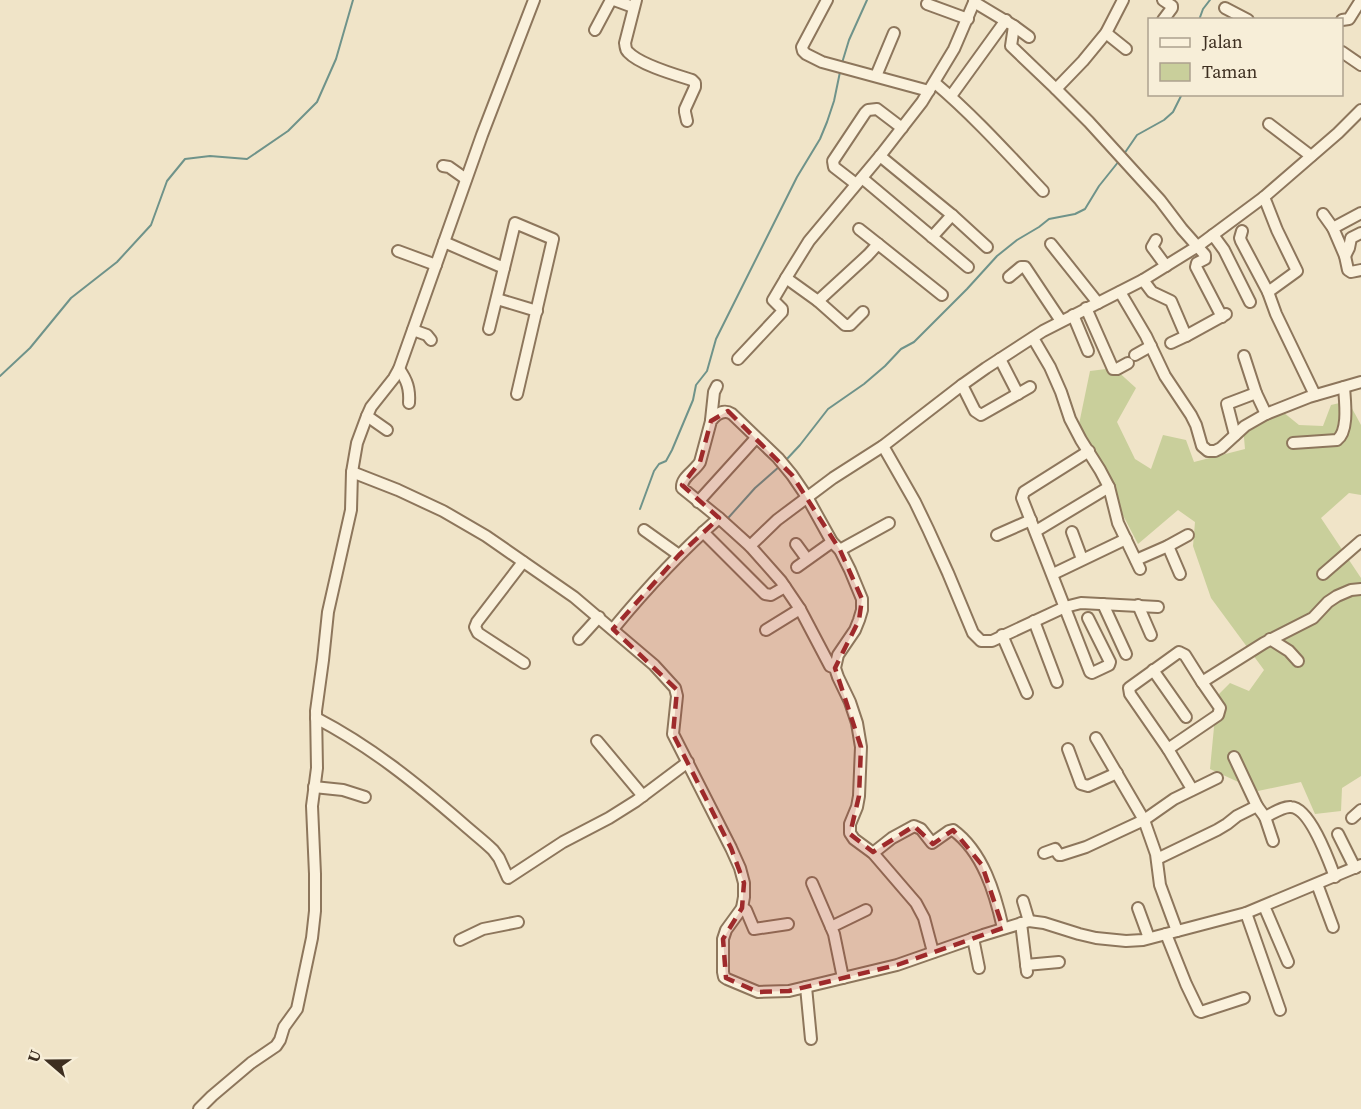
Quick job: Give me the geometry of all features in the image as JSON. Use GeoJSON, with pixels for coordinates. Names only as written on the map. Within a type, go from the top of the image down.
{"type":"FeatureCollection","features":[{"type":"Feature","properties":{"kind":"street"},"geometry":{"type":"LineString","coordinates":[[199,1109],[212,1095],[251,1063],[276,1046],[284,1027],[297,1009],[312,938],[315,911],[312,806],[317,768],[316,718],[328,612],[351,510],[352,472],[357,443],[371,406],[399,369],[482,135],[534,0]]}},
{"type":"Feature","properties":{"kind":"street"},"geometry":{"type":"LineString","coordinates":[[595,30],[613,0],[634,4],[625,43],[626,49],[641,60],[692,80],[695,87],[685,109],[687,121]]}},
{"type":"Feature","properties":{"kind":"street"},"geometry":{"type":"LineString","coordinates":[[827,0],[802,47],[806,54],[822,62],[932,87],[951,96],[1043,191]]}},
{"type":"Feature","properties":{"kind":"street"},"geometry":{"type":"LineString","coordinates":[[1056,89],[1106,33],[1123,0]]}},
{"type":"Feature","properties":{"kind":"street"},"geometry":{"type":"LineString","coordinates":[[1163,0],[1172,6],[1164,18]]}},
{"type":"Feature","properties":{"kind":"street"},"geometry":{"type":"LineString","coordinates":[[1343,20],[1352,16],[1361,0]]}},
{"type":"Feature","properties":{"kind":"street"},"geometry":{"type":"LineString","coordinates":[[738,359],[782,312],[773,300],[809,241],[880,156],[932,87],[954,49],[975,1],[1029,37]]}},
{"type":"Feature","properties":{"kind":"street"},"geometry":{"type":"LineString","coordinates":[[927,4],[968,19]]}},
{"type":"Feature","properties":{"kind":"street"},"geometry":{"type":"LineString","coordinates":[[1225,8],[1244,18]]}},
{"type":"Feature","properties":{"kind":"street"},"geometry":{"type":"LineString","coordinates":[[1010,23],[1011,46],[1077,110],[1160,200],[1206,256],[1197,263],[1196,267],[1225,315],[1171,344]]}},
{"type":"Feature","properties":{"kind":"street"},"geometry":{"type":"LineString","coordinates":[[951,96],[1010,23]]}},
{"type":"Feature","properties":{"kind":"street"},"geometry":{"type":"LineString","coordinates":[[876,76],[894,33]]}},
{"type":"Feature","properties":{"kind":"street"},"geometry":{"type":"LineString","coordinates":[[1106,33],[1126,49]]}},
{"type":"Feature","properties":{"kind":"street"},"geometry":{"type":"LineString","coordinates":[[1343,53],[1361,65]]}},
{"type":"Feature","properties":{"kind":"street"},"geometry":{"type":"LineString","coordinates":[[902,128],[877,109],[872,108],[865,113],[833,164],[834,167],[859,181],[968,267]]}},
{"type":"Feature","properties":{"kind":"street"},"geometry":{"type":"LineString","coordinates":[[750,546],[777,520],[807,497],[883,446],[962,385],[1000,359],[1061,321],[1143,280],[1198,246],[1264,197],[1361,110]]}},
{"type":"Feature","properties":{"kind":"street"},"geometry":{"type":"LineString","coordinates":[[1269,124],[1311,156]]}},
{"type":"Feature","properties":{"kind":"street"},"geometry":{"type":"LineString","coordinates":[[880,156],[987,247]]}},
{"type":"Feature","properties":{"kind":"street"},"geometry":{"type":"LineString","coordinates":[[443,166],[449,167],[466,179]]}},
{"type":"Feature","properties":{"kind":"street"},"geometry":{"type":"LineString","coordinates":[[1264,197],[1297,271],[1268,292]]}},
{"type":"Feature","properties":{"kind":"street"},"geometry":{"type":"LineString","coordinates":[[1333,228],[1361,213]]}},
{"type":"Feature","properties":{"kind":"street"},"geometry":{"type":"LineString","coordinates":[[1323,214],[1333,228],[1349,271],[1361,270]]}},
{"type":"Feature","properties":{"kind":"street"},"geometry":{"type":"LineString","coordinates":[[932,237],[952,215]]}},
{"type":"Feature","properties":{"kind":"street"},"geometry":{"type":"LineString","coordinates":[[489,329],[515,223],[553,239],[517,394]]}},
{"type":"Feature","properties":{"kind":"street"},"geometry":{"type":"LineString","coordinates":[[859,229],[942,295]]}},
{"type":"Feature","properties":{"kind":"street"},"geometry":{"type":"LineString","coordinates":[[1242,231],[1241,241],[1268,292],[1276,314],[1315,395]]}},
{"type":"Feature","properties":{"kind":"street"},"geometry":{"type":"LineString","coordinates":[[1345,256],[1351,238],[1361,233]]}},
{"type":"Feature","properties":{"kind":"street"},"geometry":{"type":"LineString","coordinates":[[1213,235],[1224,250],[1250,302]]}},
{"type":"Feature","properties":{"kind":"street"},"geometry":{"type":"LineString","coordinates":[[1156,240],[1152,247],[1166,266]]}},
{"type":"Feature","properties":{"kind":"street"},"geometry":{"type":"LineString","coordinates":[[444,242],[504,268]]}},
{"type":"Feature","properties":{"kind":"street"},"geometry":{"type":"LineString","coordinates":[[818,301],[878,244]]}},
{"type":"Feature","properties":{"kind":"street"},"geometry":{"type":"LineString","coordinates":[[1052,244],[1098,303]]}},
{"type":"Feature","properties":{"kind":"street"},"geometry":{"type":"LineString","coordinates":[[398,251],[436,265]]}},
{"type":"Feature","properties":{"kind":"street"},"geometry":{"type":"LineString","coordinates":[[1009,277],[1025,267],[1061,321]]}},
{"type":"Feature","properties":{"kind":"street"},"geometry":{"type":"LineString","coordinates":[[786,278],[818,301],[845,325],[850,325],[863,312]]}},
{"type":"Feature","properties":{"kind":"street"},"geometry":{"type":"LineString","coordinates":[[1143,280],[1152,292],[1171,302],[1186,336]]}},
{"type":"Feature","properties":{"kind":"street"},"geometry":{"type":"LineString","coordinates":[[1120,292],[1137,319],[1165,376],[1196,425],[1202,446],[1210,451],[1221,448],[1245,426],[1266,414],[1315,395],[1361,382]]}},
{"type":"Feature","properties":{"kind":"street"},"geometry":{"type":"LineString","coordinates":[[497,299],[537,311]]}},
{"type":"Feature","properties":{"kind":"street"},"geometry":{"type":"LineString","coordinates":[[1086,308],[1113,369],[1117,369],[1151,346]]}},
{"type":"Feature","properties":{"kind":"street"},"geometry":{"type":"LineString","coordinates":[[1073,315],[1088,351]]}},
{"type":"Feature","properties":{"kind":"street"},"geometry":{"type":"LineString","coordinates":[[413,330],[427,335],[431,340]]}},
{"type":"Feature","properties":{"kind":"street"},"geometry":{"type":"LineString","coordinates":[[1033,338],[1057,384],[1070,419],[1109,487],[1115,513],[1138,564],[1188,535]]}},
{"type":"Feature","properties":{"kind":"street"},"geometry":{"type":"LineString","coordinates":[[1244,356],[1256,393],[1266,414]]}},
{"type":"Feature","properties":{"kind":"street"},"geometry":{"type":"LineString","coordinates":[[1000,359],[1018,394]]}},
{"type":"Feature","properties":{"kind":"street"},"geometry":{"type":"LineString","coordinates":[[399,369],[406,378],[410,391],[409,403]]}},
{"type":"Feature","properties":{"kind":"street"},"geometry":{"type":"LineString","coordinates":[[962,385],[975,411],[979,414],[983,414],[1029,387]]}},
{"type":"Feature","properties":{"kind":"street"},"geometry":{"type":"LineString","coordinates":[[717,386],[700,462],[683,480],[684,491],[719,518],[765,562],[786,587],[800,609],[830,666],[836,668]]}},
{"type":"Feature","properties":{"kind":"street"},"geometry":{"type":"LineString","coordinates":[[1293,443],[1340,439],[1345,422],[1344,387]]}},
{"type":"Feature","properties":{"kind":"street"},"geometry":{"type":"LineString","coordinates":[[1234,435],[1227,404],[1256,393]]}},
{"type":"Feature","properties":{"kind":"street"},"geometry":{"type":"LineString","coordinates":[[711,421],[720,412],[728,411],[786,466],[850,570],[862,599],[862,610],[855,630],[838,655],[836,668],[857,723],[861,747],[859,796],[850,824],[850,832],[854,839],[873,853],[919,908],[933,952]]}},
{"type":"Feature","properties":{"kind":"street"},"geometry":{"type":"LineString","coordinates":[[366,416],[387,429]]}},
{"type":"Feature","properties":{"kind":"street"},"geometry":{"type":"LineString","coordinates":[[698,502],[756,438]]}},
{"type":"Feature","properties":{"kind":"street"},"geometry":{"type":"LineString","coordinates":[[883,446],[928,529],[973,633],[981,641],[987,642],[1065,607],[1081,603],[1158,607]]}},
{"type":"Feature","properties":{"kind":"street"},"geometry":{"type":"LineString","coordinates":[[1088,618],[1110,662],[1109,665],[1092,673],[1023,498],[1024,492],[1089,451]]}},
{"type":"Feature","properties":{"kind":"street"},"geometry":{"type":"LineString","coordinates":[[352,472],[443,511],[469,525],[523,561],[599,617],[654,664],[676,689],[673,734],[731,848],[740,868],[745,889],[742,908],[726,930],[723,939],[724,977],[761,992],[783,992],[897,965],[1025,922],[1039,922],[1096,938],[1134,941],[1246,913],[1358,866],[1338,834]]}},
{"type":"Feature","properties":{"kind":"street"},"geometry":{"type":"LineString","coordinates":[[1036,531],[1109,487]]}},
{"type":"Feature","properties":{"kind":"street"},"geometry":{"type":"LineString","coordinates":[[613,629],[679,555],[719,518]]}},
{"type":"Feature","properties":{"kind":"street"},"geometry":{"type":"LineString","coordinates":[[997,535],[1031,520]]}},
{"type":"Feature","properties":{"kind":"street"},"geometry":{"type":"LineString","coordinates":[[797,567],[807,559],[889,523]]}},
{"type":"Feature","properties":{"kind":"street"},"geometry":{"type":"LineString","coordinates":[[644,530],[679,555]]}},
{"type":"Feature","properties":{"kind":"street"},"geometry":{"type":"LineString","coordinates":[[703,532],[765,594],[771,596],[786,587]]}},
{"type":"Feature","properties":{"kind":"street"},"geometry":{"type":"LineString","coordinates":[[1072,532],[1082,559]]}},
{"type":"Feature","properties":{"kind":"street"},"geometry":{"type":"LineString","coordinates":[[1053,574],[1126,539]]}},
{"type":"Feature","properties":{"kind":"street"},"geometry":{"type":"LineString","coordinates":[[1323,574],[1361,541]]}},
{"type":"Feature","properties":{"kind":"street"},"geometry":{"type":"LineString","coordinates":[[796,544],[807,559]]}},
{"type":"Feature","properties":{"kind":"street"},"geometry":{"type":"LineString","coordinates":[[1168,546],[1180,574]]}},
{"type":"Feature","properties":{"kind":"street"},"geometry":{"type":"LineString","coordinates":[[523,561],[475,627],[478,633],[524,663]]}},
{"type":"Feature","properties":{"kind":"street"},"geometry":{"type":"LineString","coordinates":[[1203,682],[1270,639],[1313,618],[1336,597],[1361,589]]}},
{"type":"Feature","properties":{"kind":"street"},"geometry":{"type":"LineString","coordinates":[[1103,604],[1126,654]]}},
{"type":"Feature","properties":{"kind":"street"},"geometry":{"type":"LineString","coordinates":[[1138,605],[1151,635]]}},
{"type":"Feature","properties":{"kind":"street"},"geometry":{"type":"LineString","coordinates":[[766,630],[800,609]]}},
{"type":"Feature","properties":{"kind":"street"},"geometry":{"type":"LineString","coordinates":[[579,639],[599,617]]}},
{"type":"Feature","properties":{"kind":"street"},"geometry":{"type":"LineString","coordinates":[[1034,621],[1057,682]]}},
{"type":"Feature","properties":{"kind":"street"},"geometry":{"type":"LineString","coordinates":[[1002,635],[1027,693]]}},
{"type":"Feature","properties":{"kind":"street"},"geometry":{"type":"LineString","coordinates":[[1270,639],[1289,651],[1298,661]]}},
{"type":"Feature","properties":{"kind":"street"},"geometry":{"type":"LineString","coordinates":[[1168,748],[1215,718],[1220,708],[1181,652],[1153,670],[1129,690],[1192,789]]}},
{"type":"Feature","properties":{"kind":"street"},"geometry":{"type":"LineString","coordinates":[[1153,670],[1185,717]]}},
{"type":"Feature","properties":{"kind":"street"},"geometry":{"type":"LineString","coordinates":[[316,718],[356,740],[420,787],[493,850],[508,878],[563,842],[609,818],[688,762]]}},
{"type":"Feature","properties":{"kind":"street"},"geometry":{"type":"LineString","coordinates":[[1096,738],[1144,820],[1157,859],[1161,885],[1177,931]]}},
{"type":"Feature","properties":{"kind":"street"},"geometry":{"type":"LineString","coordinates":[[597,741],[643,796]]}},
{"type":"Feature","properties":{"kind":"street"},"geometry":{"type":"LineString","coordinates":[[1068,749],[1083,786],[1117,773]]}},
{"type":"Feature","properties":{"kind":"street"},"geometry":{"type":"LineString","coordinates":[[1234,757],[1257,806],[1265,817],[1273,841]]}},
{"type":"Feature","properties":{"kind":"street"},"geometry":{"type":"LineString","coordinates":[[1044,853],[1055,849],[1060,855],[1075,851],[1144,820],[1174,799],[1217,778]]}},
{"type":"Feature","properties":{"kind":"street"},"geometry":{"type":"LineString","coordinates":[[314,787],[343,790],[365,797]]}},
{"type":"Feature","properties":{"kind":"street"},"geometry":{"type":"LineString","coordinates":[[1157,859],[1217,830],[1257,806]]}},
{"type":"Feature","properties":{"kind":"street"},"geometry":{"type":"LineString","coordinates":[[1265,817],[1287,807],[1299,810],[1308,819],[1316,833],[1335,876]]}},
{"type":"Feature","properties":{"kind":"street"},"geometry":{"type":"LineString","coordinates":[[1352,818],[1361,810]]}},
{"type":"Feature","properties":{"kind":"street"},"geometry":{"type":"LineString","coordinates":[[873,853],[892,838],[915,826],[932,843],[952,830],[970,846],[982,865],[1003,928]]}},
{"type":"Feature","properties":{"kind":"street"},"geometry":{"type":"LineString","coordinates":[[812,883],[835,938],[843,978]]}},
{"type":"Feature","properties":{"kind":"street"},"geometry":{"type":"LineString","coordinates":[[1317,884],[1333,927]]}},
{"type":"Feature","properties":{"kind":"street"},"geometry":{"type":"LineString","coordinates":[[1023,901],[1027,968],[1059,962]]}},
{"type":"Feature","properties":{"kind":"street"},"geometry":{"type":"LineString","coordinates":[[1263,906],[1287,962]]}},
{"type":"Feature","properties":{"kind":"street"},"geometry":{"type":"LineString","coordinates":[[742,908],[746,910],[754,930],[788,924]]}},
{"type":"Feature","properties":{"kind":"street"},"geometry":{"type":"LineString","coordinates":[[1138,908],[1149,938]]}},
{"type":"Feature","properties":{"kind":"street"},"geometry":{"type":"LineString","coordinates":[[831,927],[866,910]]}},
{"type":"Feature","properties":{"kind":"street"},"geometry":{"type":"LineString","coordinates":[[1246,913],[1280,1010]]}},
{"type":"Feature","properties":{"kind":"street"},"geometry":{"type":"LineString","coordinates":[[460,940],[483,929],[518,921]]}},
{"type":"Feature","properties":{"kind":"street"},"geometry":{"type":"LineString","coordinates":[[1166,934],[1199,1011],[1244,998]]}},
{"type":"Feature","properties":{"kind":"street"},"geometry":{"type":"LineString","coordinates":[[973,938],[980,968]]}},
{"type":"Feature","properties":{"kind":"street"},"geometry":{"type":"LineString","coordinates":[[806,987],[811,1039]]}},
{"type":"Feature","properties":{"kind":"highlighted area"},"geometry":{"type":"Polygon","coordinates":[[[728,411],[792,475],[840,550],[862,599],[859,620],[835,668],[861,747],[859,796],[850,834],[873,852],[914,826],[933,844],[953,830],[982,865],[1003,928],[897,965],[789,991],[758,992],[726,978],[723,939],[742,908],[744,883],[731,848],[673,734],[677,690],[613,629],[679,555],[719,518],[682,485],[700,462],[711,421],[728,411]]]}},
{"type":"Feature","properties":{"kind":"green space"},"geometry":{"type":"Polygon","coordinates":[[[1114,368],[1136,388],[1117,422],[1135,459],[1151,469],[1163,435],[1186,440],[1194,462],[1245,449],[1243,426],[1283,412],[1299,425],[1323,426],[1331,405],[1348,401],[1361,425],[1361,495],[1349,493],[1321,518],[1361,578],[1361,776],[1342,788],[1341,811],[1315,814],[1301,782],[1258,791],[1210,769],[1217,696],[1230,683],[1249,691],[1264,670],[1211,598],[1193,546],[1195,522],[1178,510],[1138,544],[1078,429],[1090,371],[1114,368]]]}},
{"type":"Feature","properties":{"kind":"waterway"},"geometry":{"type":"LineString","coordinates":[[0,376],[30,348],[71,298],[117,262],[151,225],[167,181],[185,159],[210,156],[247,159],[288,131],[317,102],[336,59],[353,0]]}},
{"type":"Feature","properties":{"kind":"waterway"},"geometry":{"type":"LineString","coordinates":[[842,63],[849,40],[867,0]]}},
{"type":"Feature","properties":{"kind":"waterway"},"geometry":{"type":"LineString","coordinates":[[1200,18],[1210,0]]}},
{"type":"Feature","properties":{"kind":"waterway"},"geometry":{"type":"LineString","coordinates":[[640,509],[654,471],[659,464],[666,461],[672,450],[693,400],[696,385],[707,371],[716,339],[797,177],[820,139],[834,101],[840,72]]}},
{"type":"Feature","properties":{"kind":"waterway"},"geometry":{"type":"LineString","coordinates":[[1124,154],[1137,135],[1164,120],[1173,112],[1181,96]]}},
{"type":"Feature","properties":{"kind":"waterway"},"geometry":{"type":"LineString","coordinates":[[786,460],[828,409],[864,384],[901,349],[914,342],[997,256],[1049,219],[1075,214],[1085,209],[1099,186],[1119,161]]}},
{"type":"Feature","properties":{"kind":"waterway"},"geometry":{"type":"LineString","coordinates":[[729,517],[755,488],[780,466]]}}]}
